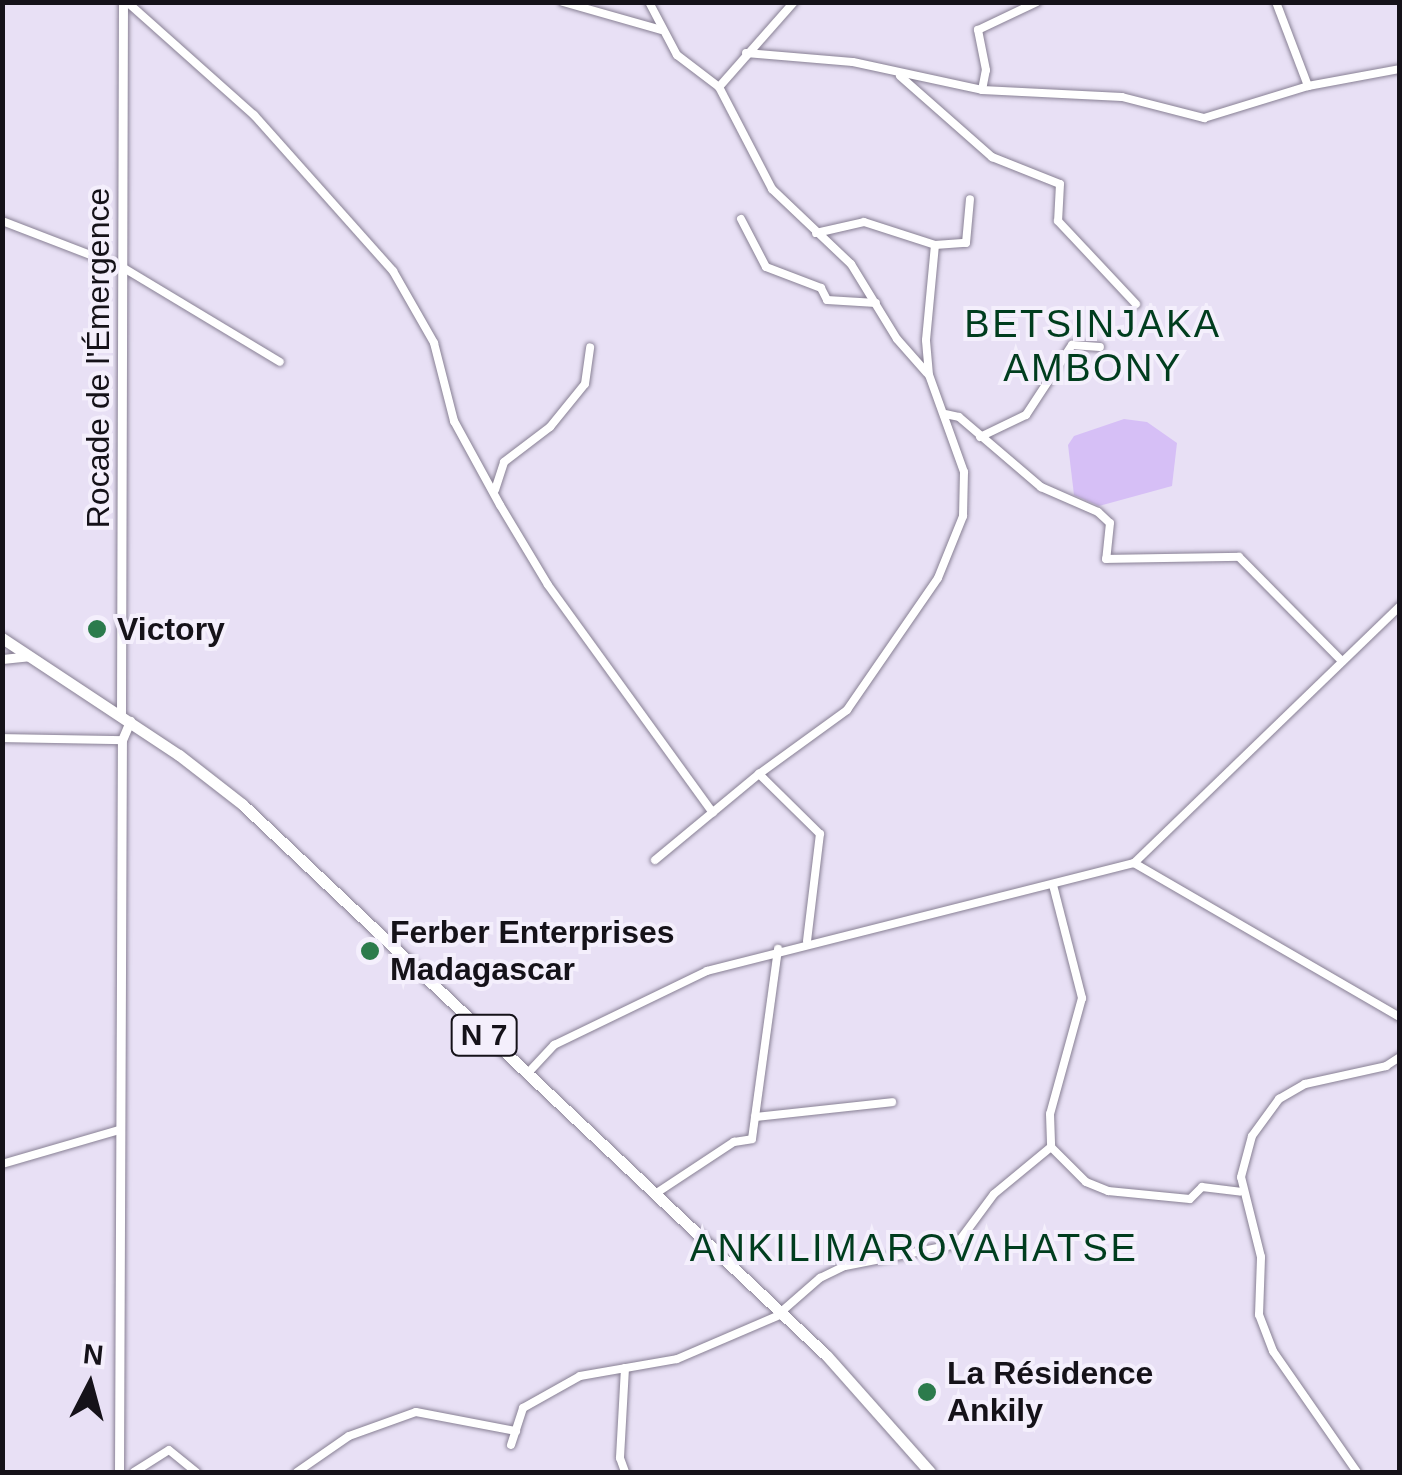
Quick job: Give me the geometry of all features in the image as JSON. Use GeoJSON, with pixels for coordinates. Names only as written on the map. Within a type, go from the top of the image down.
{"type":"FeatureCollection","features":[{"type":"Feature","properties":{"kind":"main road","name":"N 7"},"geometry":{"type":"LineString","coordinates":[[2,638],[125,718],[242,804],[782,1313],[930,1472]]}},
{"type":"Feature","properties":{"kind":"street","name":"Rocade de l'Émergence"},"geometry":{"type":"LineString","coordinates":[[125,2],[125,718]]}},
{"type":"Feature","properties":{"kind":"street"},"geometry":{"type":"LineString","coordinates":[[125,2],[241,102],[394,271],[434,343],[454,420],[548,585],[713,813]]}},
{"type":"Feature","properties":{"kind":"street"},"geometry":{"type":"LineString","coordinates":[[563,2],[662,30]]}},
{"type":"Feature","properties":{"kind":"street"},"geometry":{"type":"LineString","coordinates":[[649,2],[677,54],[719,87],[772,188],[851,264],[929,376],[945,414],[967,494],[938,578],[846,710],[655,860]]}},
{"type":"Feature","properties":{"kind":"street"},"geometry":{"type":"LineString","coordinates":[[719,87],[794,2]]}},
{"type":"Feature","properties":{"kind":"street"},"geometry":{"type":"LineString","coordinates":[[982,90],[986,70],[978,30],[1037,2]]}},
{"type":"Feature","properties":{"kind":"street"},"geometry":{"type":"LineString","coordinates":[[1276,2],[1308,86]]}},
{"type":"Feature","properties":{"kind":"street"},"geometry":{"type":"LineString","coordinates":[[746,53],[853,62],[900,76],[982,90],[1122,97],[1204,118],[1308,86],[1400,69]]}},
{"type":"Feature","properties":{"kind":"street"},"geometry":{"type":"LineString","coordinates":[[900,76],[992,157],[1060,184],[1058,221],[1136,304]]}},
{"type":"Feature","properties":{"kind":"street"},"geometry":{"type":"LineString","coordinates":[[816,233],[864,222],[935,245],[966,244],[970,199]]}},
{"type":"Feature","properties":{"kind":"street"},"geometry":{"type":"LineString","coordinates":[[741,219],[766,266],[821,288],[827,300],[876,303]]}},
{"type":"Feature","properties":{"kind":"street"},"geometry":{"type":"LineString","coordinates":[[2,221],[122,267],[280,362]]}},
{"type":"Feature","properties":{"kind":"street"},"geometry":{"type":"LineString","coordinates":[[929,376],[927,300],[935,245]]}},
{"type":"Feature","properties":{"kind":"street"},"geometry":{"type":"LineString","coordinates":[[980,437],[1026,415],[1072,344],[1100,347]]}},
{"type":"Feature","properties":{"kind":"street"},"geometry":{"type":"LineString","coordinates":[[496,490],[504,462],[550,427],[585,384],[590,347]]}},
{"type":"Feature","properties":{"kind":"street"},"geometry":{"type":"LineString","coordinates":[[945,414],[960,418],[1041,487],[1098,512],[1110,523],[1106,559],[1239,557],[1340,659]]}},
{"type":"Feature","properties":{"kind":"street"},"geometry":{"type":"LineString","coordinates":[[526,1074],[554,1046],[707,971],[807,941],[1134,864],[1340,659],[1400,606]]}},
{"type":"Feature","properties":{"kind":"street"},"geometry":{"type":"LineString","coordinates":[[2,659],[29,656]]}},
{"type":"Feature","properties":{"kind":"street"},"geometry":{"type":"LineString","coordinates":[[119,1472],[125,718]]}},
{"type":"Feature","properties":{"kind":"street"},"geometry":{"type":"LineString","coordinates":[[2,738],[122,740]]}},
{"type":"Feature","properties":{"kind":"street"},"geometry":{"type":"LineString","coordinates":[[760,774],[820,834],[807,941]]}},
{"type":"Feature","properties":{"kind":"street"},"geometry":{"type":"LineString","coordinates":[[1134,864],[1400,1017]]}},
{"type":"Feature","properties":{"kind":"street"},"geometry":{"type":"LineString","coordinates":[[1054,885],[1082,998],[1050,1114],[1051,1148],[1086,1182],[1108,1191],[1190,1199],[1202,1187],[1240,1192]]}},
{"type":"Feature","properties":{"kind":"street"},"geometry":{"type":"LineString","coordinates":[[655,1194],[734,1142],[752,1140],[778,950]]}},
{"type":"Feature","properties":{"kind":"street"},"geometry":{"type":"LineString","coordinates":[[1357,1472],[1273,1351],[1259,1315],[1261,1256],[1240,1192],[1252,1136],[1279,1098],[1305,1084],[1386,1066],[1400,1057]]}},
{"type":"Feature","properties":{"kind":"street"},"geometry":{"type":"LineString","coordinates":[[755,1117],[892,1102]]}},
{"type":"Feature","properties":{"kind":"street"},"geometry":{"type":"LineString","coordinates":[[2,1164],[119,1130]]}},
{"type":"Feature","properties":{"kind":"street"},"geometry":{"type":"LineString","coordinates":[[511,1445],[523,1408],[598,1368],[624,1368],[692,1354],[782,1313],[820,1278],[845,1266],[957,1244],[994,1194],[1051,1148]]}},
{"type":"Feature","properties":{"kind":"street"},"geometry":{"type":"LineString","coordinates":[[624,1368],[620,1458],[625,1472]]}},
{"type":"Feature","properties":{"kind":"street"},"geometry":{"type":"LineString","coordinates":[[298,1472],[350,1436],[416,1412],[516,1431]]}},
{"type":"Feature","properties":{"kind":"street"},"geometry":{"type":"LineString","coordinates":[[134,1472],[169,1450],[196,1472]]}},
{"type":"Feature","properties":{"kind":"shaded area"},"geometry":{"type":"Polygon","coordinates":[[[1124,419],[1147,422],[1177,443],[1172,486],[1099,506],[1074,495],[1068,445],[1074,436],[1124,419]]]}},
{"type":"Feature","properties":{"kind":"place","name":"Victory"},"geometry":{"type":"Point","coordinates":[97,629]}},
{"type":"Feature","properties":{"kind":"place","name":"Ferber Enterprises Madagascar"},"geometry":{"type":"Point","coordinates":[370,951]}},
{"type":"Feature","properties":{"kind":"place","name":"La Résidence Ankily"},"geometry":{"type":"Point","coordinates":[927,1392]}},
{"type":"Feature","properties":{"kind":"district","name":"BETSINJAKA AMBONY"},"geometry":{"type":"Point","coordinates":[1093,347]}},
{"type":"Feature","properties":{"kind":"district","name":"ANKILIMAROVAHATSE"},"geometry":{"type":"Point","coordinates":[914,1249]}}]}
